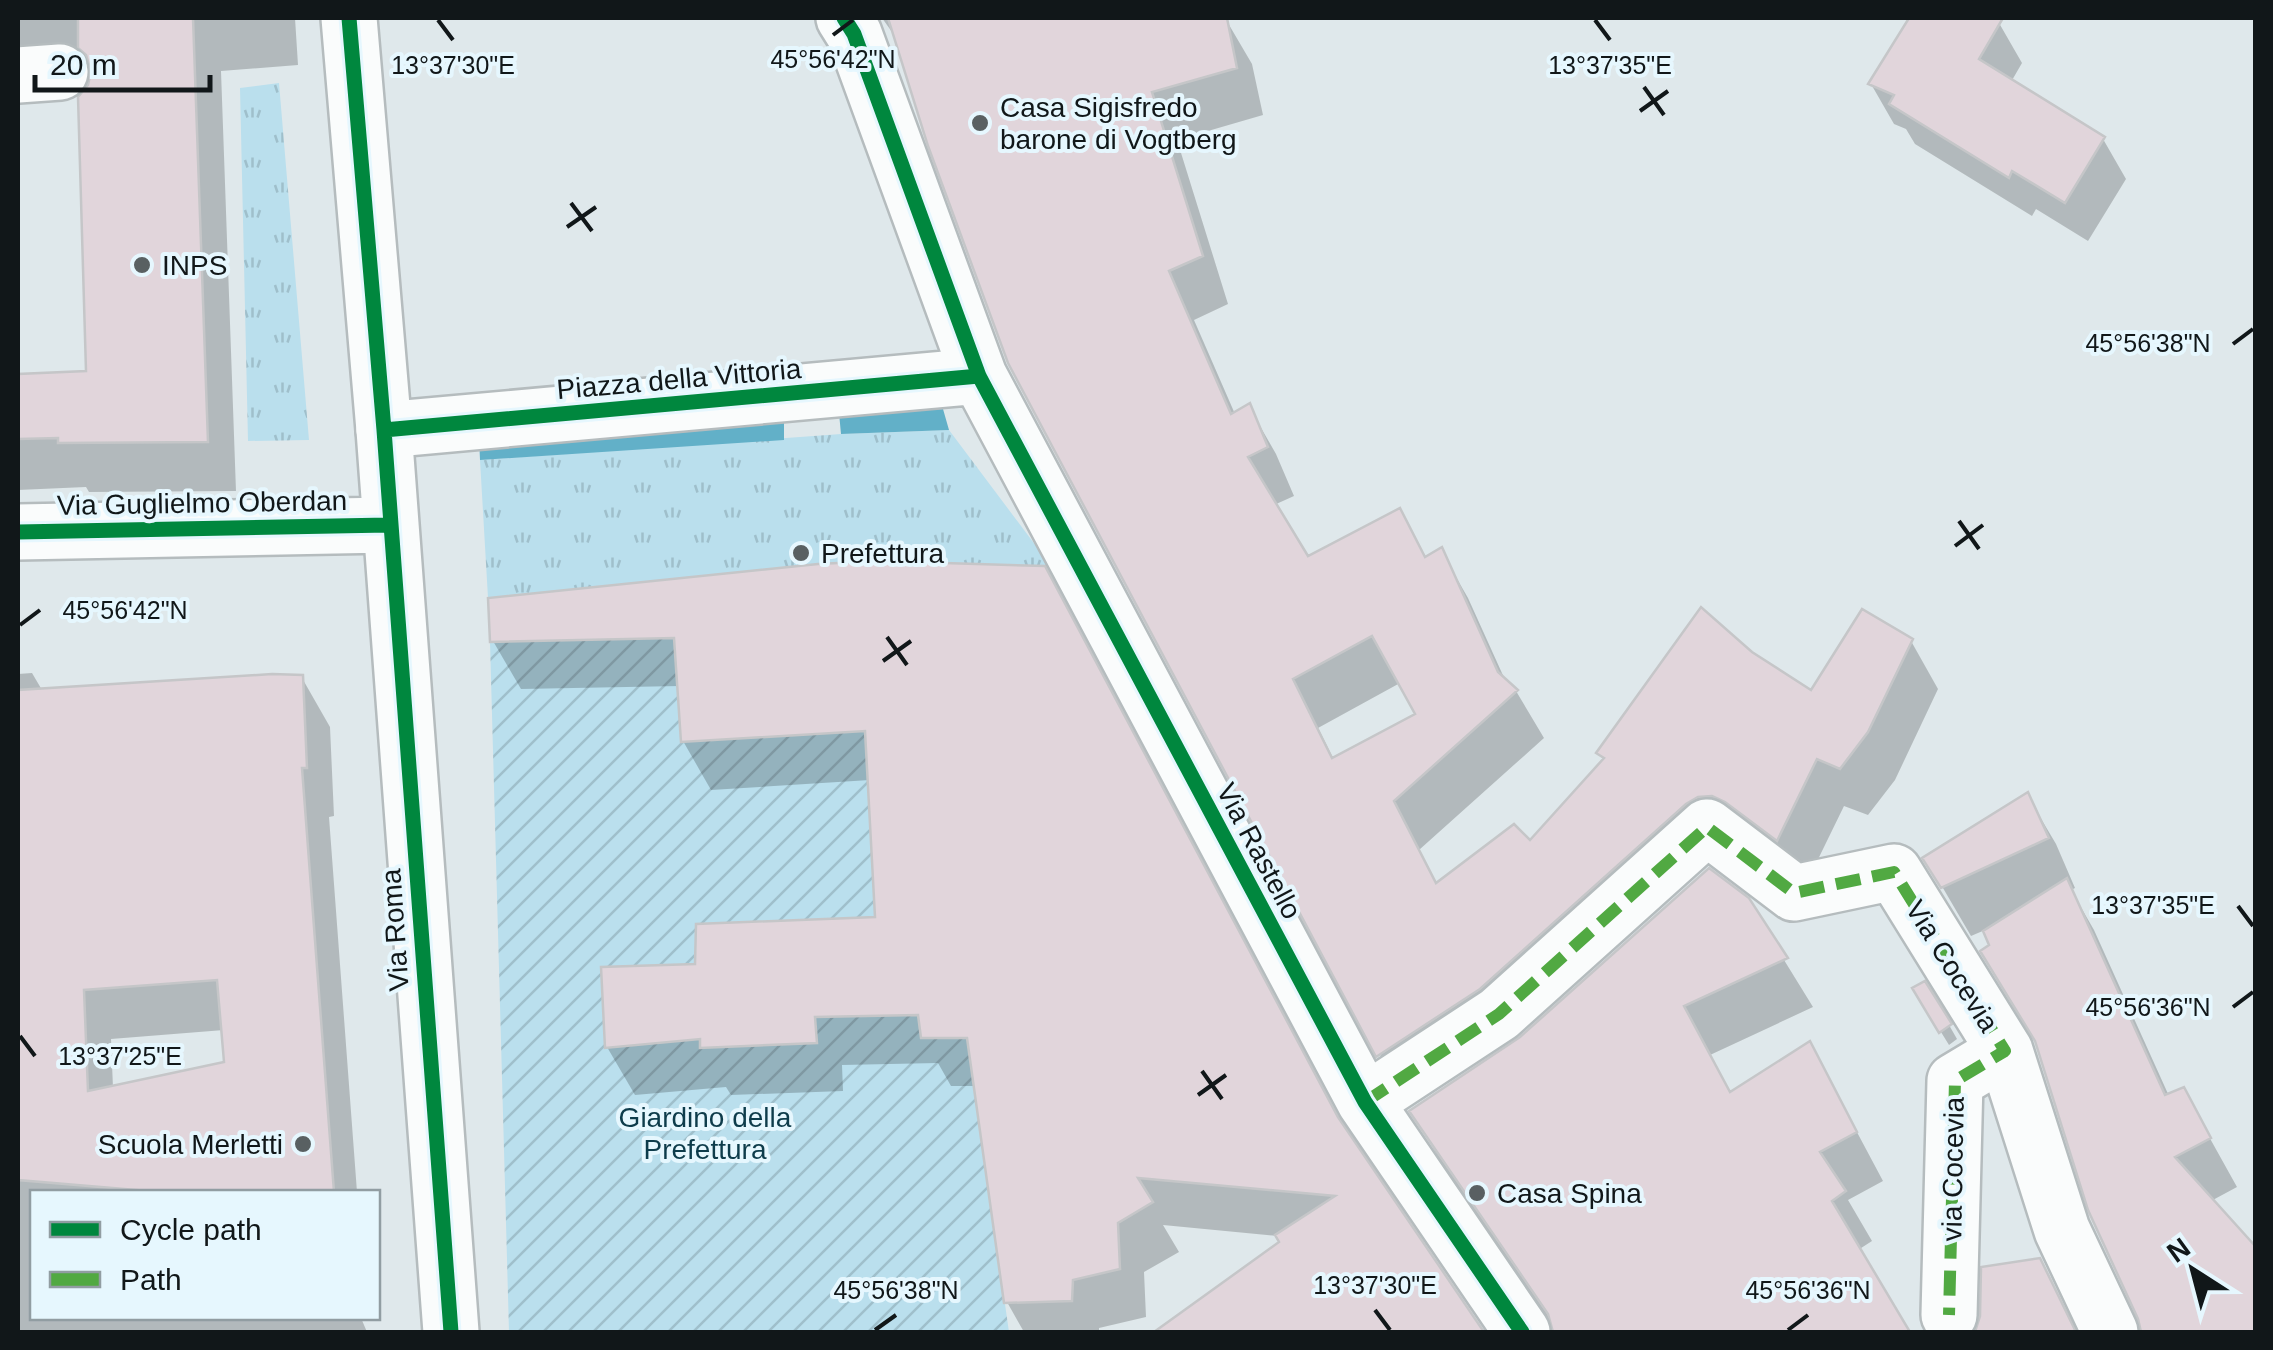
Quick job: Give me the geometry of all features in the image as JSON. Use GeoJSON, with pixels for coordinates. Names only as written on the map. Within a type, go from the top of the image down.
{"type":"FeatureCollection","features":[{"type":"Feature","properties":{"kind":"street"},"geometry":{"type":"LineString","coordinates":[[350,18],[384,430],[388,524]]}},
{"type":"Feature","properties":{"kind":"street"},"geometry":{"type":"LineString","coordinates":[[844,18],[854,34],[971,371]]}},
{"type":"Feature","properties":{"kind":"street","name":"Piazza della Vittoria"},"geometry":{"type":"LineString","coordinates":[[384,430],[971,371]]}},
{"type":"Feature","properties":{"kind":"street","name":"Via Rastello"},"geometry":{"type":"LineString","coordinates":[[971,371],[1365,1102],[1522,1332]]}},
{"type":"Feature","properties":{"kind":"street","name":"Via Guglielmo Oberdan"},"geometry":{"type":"LineString","coordinates":[[18,532],[388,524]]}},
{"type":"Feature","properties":{"kind":"street","name":"Via Roma"},"geometry":{"type":"LineString","coordinates":[[388,524],[451,1332]]}},
{"type":"Feature","properties":{"kind":"street","name":"Via Cocevia"},"geometry":{"type":"LineString","coordinates":[[1365,1102],[1499,1014],[1707,827],[1794,893],[1894,872],[2004,1051],[2062,1230],[2110,1332]]}},
{"type":"Feature","properties":{"kind":"street","name":"via Cocevia"},"geometry":{"type":"LineString","coordinates":[[1949,1315],[1955,1081],[2004,1051]]}},
{"type":"Feature","properties":{"kind":"green space"},"geometry":{"type":"Polygon","coordinates":[[[279,83],[309,440],[248,441],[240,88],[279,83]]]}},
{"type":"Feature","properties":{"kind":"green space"},"geometry":{"type":"Polygon","coordinates":[[[949,430],[1051,566],[878,561],[818,564],[488,598],[480,460],[949,430]]]}},
{"type":"Feature","properties":{"kind":"green space","name":"Giardino della Prefettura"},"geometry":{"type":"Polygon","coordinates":[[[674,638],[681,742],[865,731],[876,935],[918,1015],[921,1038],[967,1038],[1009,1332],[509,1332],[490,642],[674,638]]]}},
{"type":"Feature","properties":{"kind":"water"},"geometry":{"type":"Polygon","coordinates":[[[943,409],[949,430],[841,434],[839,413],[943,409]]]}},
{"type":"Feature","properties":{"kind":"water"},"geometry":{"type":"Polygon","coordinates":[[[784,419],[784,440],[480,460],[479,437],[784,419]]]}},
{"type":"Feature","properties":{"kind":"building","name":"INPS"},"geometry":{"type":"Polygon","coordinates":[[[78,18],[193,18],[208,442],[58,443],[58,438],[18,439],[18,374],[86,371],[78,97],[88,85],[91,71],[86,55],[78,48],[78,18]]]}},
{"type":"Feature","properties":{"kind":"building"},"geometry":{"type":"Polygon","coordinates":[[[888,18],[1227,18],[1237,68],[1152,92],[1203,256],[1169,271],[1231,414],[1250,403],[1268,447],[1248,457],[1308,556],[1400,508],[1425,557],[1442,547],[1498,672],[1518,690],[1394,801],[1436,883],[1514,824],[1530,840],[1604,758],[1596,753],[1701,607],[1752,652],[1811,690],[1862,609],[1913,639],[1868,732],[1840,769],[1817,759],[1777,841],[1725,802],[1712,796],[1698,797],[1480,989],[1376,1057],[1008,363],[928,146],[888,18]],[[1372,636],[1293,679],[1332,758],[1415,714],[1372,636]]]}},
{"type":"Feature","properties":{"kind":"building"},"geometry":{"type":"Polygon","coordinates":[[[1909,18],[2003,18],[1979,59],[2105,137],[2065,203],[2012,171],[2009,178],[1889,104],[1894,95],[1868,84],[1909,18]]]}},
{"type":"Feature","properties":{"kind":"building"},"geometry":{"type":"Polygon","coordinates":[[[878,561],[1045,566],[1338,1117],[1484,1332],[1154,1332],[1279,1242],[1275,1235],[1335,1196],[1138,1178],[1153,1202],[1118,1223],[1120,1269],[1073,1280],[1072,1301],[1004,1303],[967,1038],[921,1038],[918,1015],[815,1017],[817,1043],[700,1048],[700,1039],[605,1048],[601,967],[695,964],[696,924],[875,917],[865,731],[681,742],[674,638],[490,642],[488,598],[878,561]]]}},
{"type":"Feature","properties":{"kind":"building"},"geometry":{"type":"Polygon","coordinates":[[[303,675],[307,768],[302,768],[334,1190],[136,1190],[18,1180],[18,690],[303,675]],[[217,980],[84,990],[88,1091],[224,1062],[217,980]]]}},
{"type":"Feature","properties":{"kind":"building"},"geometry":{"type":"Polygon","coordinates":[[[2028,792],[2049,838],[1941,888],[1922,858],[2028,792]]]}},
{"type":"Feature","properties":{"kind":"building"},"geometry":{"type":"Polygon","coordinates":[[[1709,868],[1749,898],[1788,958],[1684,1006],[1730,1092],[1810,1041],[1857,1132],[1820,1152],[1846,1191],[1832,1201],[1910,1332],[1553,1332],[1548,1314],[1409,1111],[1520,1037],[1709,868]]]}},
{"type":"Feature","properties":{"kind":"building"},"geometry":{"type":"Polygon","coordinates":[[[2067,878],[2165,1095],[2184,1087],[2211,1138],[2175,1157],[2256,1247],[2256,1332],[2141,1332],[2088,1210],[2035,1041],[1980,951],[1989,945],[1983,931],[2067,878]]]}},
{"type":"Feature","properties":{"kind":"building"},"geometry":{"type":"Polygon","coordinates":[[[1925,981],[1952,1024],[1939,1033],[1912,988],[1925,981]]]}},
{"type":"Feature","properties":{"kind":"building"},"geometry":{"type":"Polygon","coordinates":[[[2040,1258],[2076,1332],[1975,1332],[1980,1316],[1981,1267],[2040,1258]]]}},
{"type":"Feature","properties":{"kind":"marked path"},"geometry":{"type":"LineString","coordinates":[[1365,1102],[1499,1014],[1707,827],[1794,893],[1894,872],[2005,1051],[1955,1081],[1949,1315]]}},
{"type":"Feature","properties":{"kind":"cycle path"},"geometry":{"type":"LineString","coordinates":[[349,18],[384,430],[451,1332]]}},
{"type":"Feature","properties":{"kind":"cycle path"},"geometry":{"type":"LineString","coordinates":[[844,18],[854,34],[979,376],[1365,1102],[1522,1332]]}},
{"type":"Feature","properties":{"kind":"cycle path"},"geometry":{"type":"LineString","coordinates":[[384,430],[979,376]]}},
{"type":"Feature","properties":{"kind":"cycle path"},"geometry":{"type":"LineString","coordinates":[[18,532],[388,525]]}},
{"type":"Feature","properties":{"kind":"place","name":"Casa Sigisfredo barone di Vogtberg"},"geometry":{"type":"Point","coordinates":[980,123]}},
{"type":"Feature","properties":{"kind":"place","name":"INPS"},"geometry":{"type":"Point","coordinates":[142,265]}},
{"type":"Feature","properties":{"kind":"place","name":"Prefettura"},"geometry":{"type":"Point","coordinates":[801,553]}},
{"type":"Feature","properties":{"kind":"place","name":"Scuola Merletti"},"geometry":{"type":"Point","coordinates":[303,1144]}},
{"type":"Feature","properties":{"kind":"place","name":"Casa Spina"},"geometry":{"type":"Point","coordinates":[1477,1193]}}]}
